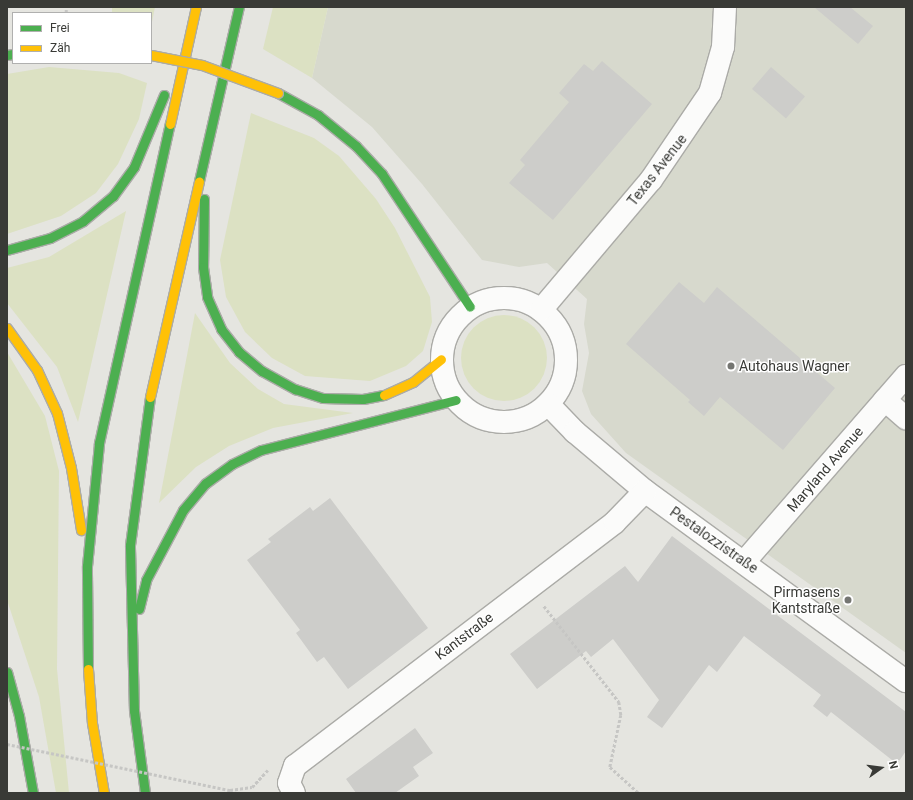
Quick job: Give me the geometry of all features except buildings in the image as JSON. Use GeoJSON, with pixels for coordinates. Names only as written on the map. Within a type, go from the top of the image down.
{"type":"FeatureCollection","features":[{"type":"Feature","properties":{"kind":"main road"},"geometry":{"type":"LineString","coordinates":[[7,250],[50,238],[83,220],[113,196],[134,167],[154,122],[196,7]]}},
{"type":"Feature","properties":{"kind":"main road"},"geometry":{"type":"LineString","coordinates":[[104,793],[92,723],[87,657],[86,566],[99,443],[196,7]]}},
{"type":"Feature","properties":{"kind":"main road"},"geometry":{"type":"LineString","coordinates":[[146,793],[134,711],[130,641],[130,545],[146,414],[239,7]]}},
{"type":"Feature","properties":{"kind":"main road"},"geometry":{"type":"LineString","coordinates":[[152,55],[202,65],[278,93],[318,115],[356,146],[377,169],[470,307]]}},
{"type":"Feature","properties":{"kind":"main road"},"geometry":{"type":"LineString","coordinates":[[204,164],[203,267],[207,297],[221,329],[239,352],[262,371],[295,389],[323,398],[362,399],[387,394],[413,382],[441,359]]}},
{"type":"Feature","properties":{"kind":"main road"},"geometry":{"type":"LineString","coordinates":[[7,328],[37,370],[57,413],[71,468],[86,566]]}},
{"type":"Feature","properties":{"kind":"main road"},"geometry":{"type":"LineString","coordinates":[[130,641],[146,580],[161,547],[183,510],[206,483],[232,464],[261,450],[456,400]]}},
{"type":"Feature","properties":{"kind":"main road"},"geometry":{"type":"LineString","coordinates":[[7,672],[20,716],[33,793]]}},
{"type":"Feature","properties":{"kind":"street","name":"Texas Avenue"},"geometry":{"type":"LineString","coordinates":[[541,310],[651,180],[710,93],[723,47],[725,7]]}},
{"type":"Feature","properties":{"kind":"street"},"geometry":{"type":"LineString","coordinates":[[507,297],[525,301],[541,310],[560,333],[566,356],[563,379],[548,404],[532,416],[512,422],[491,421],[472,414],[456,400],[443,374],[441,359],[445,338],[455,321],[470,307],[488,299],[507,297]]}},
{"type":"Feature","properties":{"kind":"street","name":"Maryland Avenue"},"geometry":{"type":"LineString","coordinates":[[745,561],[906,376]]}},
{"type":"Feature","properties":{"kind":"street"},"geometry":{"type":"LineString","coordinates":[[885,400],[906,418]]}},
{"type":"Feature","properties":{"kind":"street","name":"Pestalozzistraße"},"geometry":{"type":"LineString","coordinates":[[548,404],[575,432],[645,492],[745,561],[906,681]]}},
{"type":"Feature","properties":{"kind":"street","name":"Kantstraße"},"geometry":{"type":"LineString","coordinates":[[292,781],[529,587],[615,522],[645,492]]}},
{"type":"Feature","properties":{"kind":"path"},"geometry":{"type":"LineString","coordinates":[[529,587],[619,702],[621,715],[610,766],[639,793]]}},
{"type":"Feature","properties":{"kind":"path"},"geometry":{"type":"LineString","coordinates":[[7,744],[230,790],[252,787],[274,762],[292,781]]}},
{"type":"Feature","properties":{"kind":"shaded area"},"geometry":{"type":"Polygon","coordinates":[[[328,7],[906,7],[906,653],[626,453],[591,414],[582,391],[589,353],[584,324],[587,299],[547,263],[519,267],[482,260],[422,184],[372,127],[312,78],[328,7]]]}},
{"type":"Feature","properties":{"kind":"green space"},"geometry":{"type":"Polygon","coordinates":[[[112,7],[155,7],[152,22],[152,12],[112,12],[112,7]]]}},
{"type":"Feature","properties":{"kind":"green space"},"geometry":{"type":"Polygon","coordinates":[[[273,7],[328,7],[312,78],[263,49],[273,7]]]}},
{"type":"Feature","properties":{"kind":"green space"},"geometry":{"type":"Polygon","coordinates":[[[49,67],[119,73],[147,83],[139,119],[118,164],[96,193],[61,216],[7,234],[7,74],[49,67]]]}},
{"type":"Feature","properties":{"kind":"green space"},"geometry":{"type":"Polygon","coordinates":[[[251,113],[314,138],[339,156],[376,199],[395,228],[430,297],[432,322],[423,351],[406,366],[370,381],[305,376],[272,358],[245,332],[226,297],[220,260],[251,113]]]}},
{"type":"Feature","properties":{"kind":"green space"},"geometry":{"type":"Polygon","coordinates":[[[126,211],[78,422],[57,367],[7,303],[7,268],[49,257],[126,211]]]}},
{"type":"Feature","properties":{"kind":"green space"},"geometry":{"type":"Polygon","coordinates":[[[195,313],[230,363],[258,389],[284,404],[353,413],[273,428],[229,446],[196,467],[159,503],[195,313]]]}},
{"type":"Feature","properties":{"kind":"green space"},"geometry":{"type":"Polygon","coordinates":[[[504,315],[521,318],[535,327],[544,341],[547,358],[544,375],[535,389],[521,398],[504,401],[487,398],[473,389],[464,375],[461,358],[464,341],[473,327],[487,318],[504,315]]]}},
{"type":"Feature","properties":{"kind":"green space"},"geometry":{"type":"Polygon","coordinates":[[[7,352],[45,416],[59,471],[57,669],[69,793],[56,793],[39,697],[7,600],[7,352]]]}},
{"type":"Feature","properties":{"kind":"traffic: fast"},"geometry":{"type":"LineString","coordinates":[[199,181],[239,7]]}},
{"type":"Feature","properties":{"kind":"traffic: fast"},"geometry":{"type":"LineString","coordinates":[[7,55],[12,54]]}},
{"type":"Feature","properties":{"kind":"traffic: fast"},"geometry":{"type":"LineString","coordinates":[[278,93],[318,115],[356,146],[382,174],[470,307]]}},
{"type":"Feature","properties":{"kind":"traffic: fast"},"geometry":{"type":"LineString","coordinates":[[7,250],[50,238],[83,221],[113,196],[134,167],[164,95]]}},
{"type":"Feature","properties":{"kind":"traffic: fast"},"geometry":{"type":"LineString","coordinates":[[88,669],[87,566],[99,443],[170,124]]}},
{"type":"Feature","properties":{"kind":"traffic: fast"},"geometry":{"type":"LineString","coordinates":[[204,199],[203,267],[207,297],[221,329],[239,352],[262,371],[295,389],[323,398],[363,399],[384,395]]}},
{"type":"Feature","properties":{"kind":"traffic: fast"},"geometry":{"type":"LineString","coordinates":[[145,793],[134,711],[130,545],[150,397]]}},
{"type":"Feature","properties":{"kind":"traffic: fast"},"geometry":{"type":"LineString","coordinates":[[139,609],[146,580],[183,510],[206,483],[232,464],[261,450],[456,400]]}},
{"type":"Feature","properties":{"kind":"traffic: fast"},"geometry":{"type":"LineString","coordinates":[[7,672],[19,716],[33,793]]}},
{"type":"Feature","properties":{"kind":"traffic: slow"},"geometry":{"type":"LineString","coordinates":[[170,124],[196,7]]}},
{"type":"Feature","properties":{"kind":"traffic: slow"},"geometry":{"type":"LineString","coordinates":[[152,55],[202,65],[278,93]]}},
{"type":"Feature","properties":{"kind":"traffic: slow"},"geometry":{"type":"LineString","coordinates":[[150,397],[199,181]]}},
{"type":"Feature","properties":{"kind":"traffic: slow"},"geometry":{"type":"LineString","coordinates":[[7,328],[37,370],[57,413],[71,468],[81,530]]}},
{"type":"Feature","properties":{"kind":"traffic: slow"},"geometry":{"type":"LineString","coordinates":[[384,395],[413,382],[441,359]]}},
{"type":"Feature","properties":{"kind":"traffic: slow"},"geometry":{"type":"LineString","coordinates":[[88,669],[92,723],[104,793]]}},
{"type":"Feature","properties":{"kind":"place","name":"Autohaus Wagner"},"geometry":{"type":"Point","coordinates":[731,366]}},
{"type":"Feature","properties":{"kind":"place","name":"Pirmasens Kantstraße"},"geometry":{"type":"Point","coordinates":[848,600]}}]}
